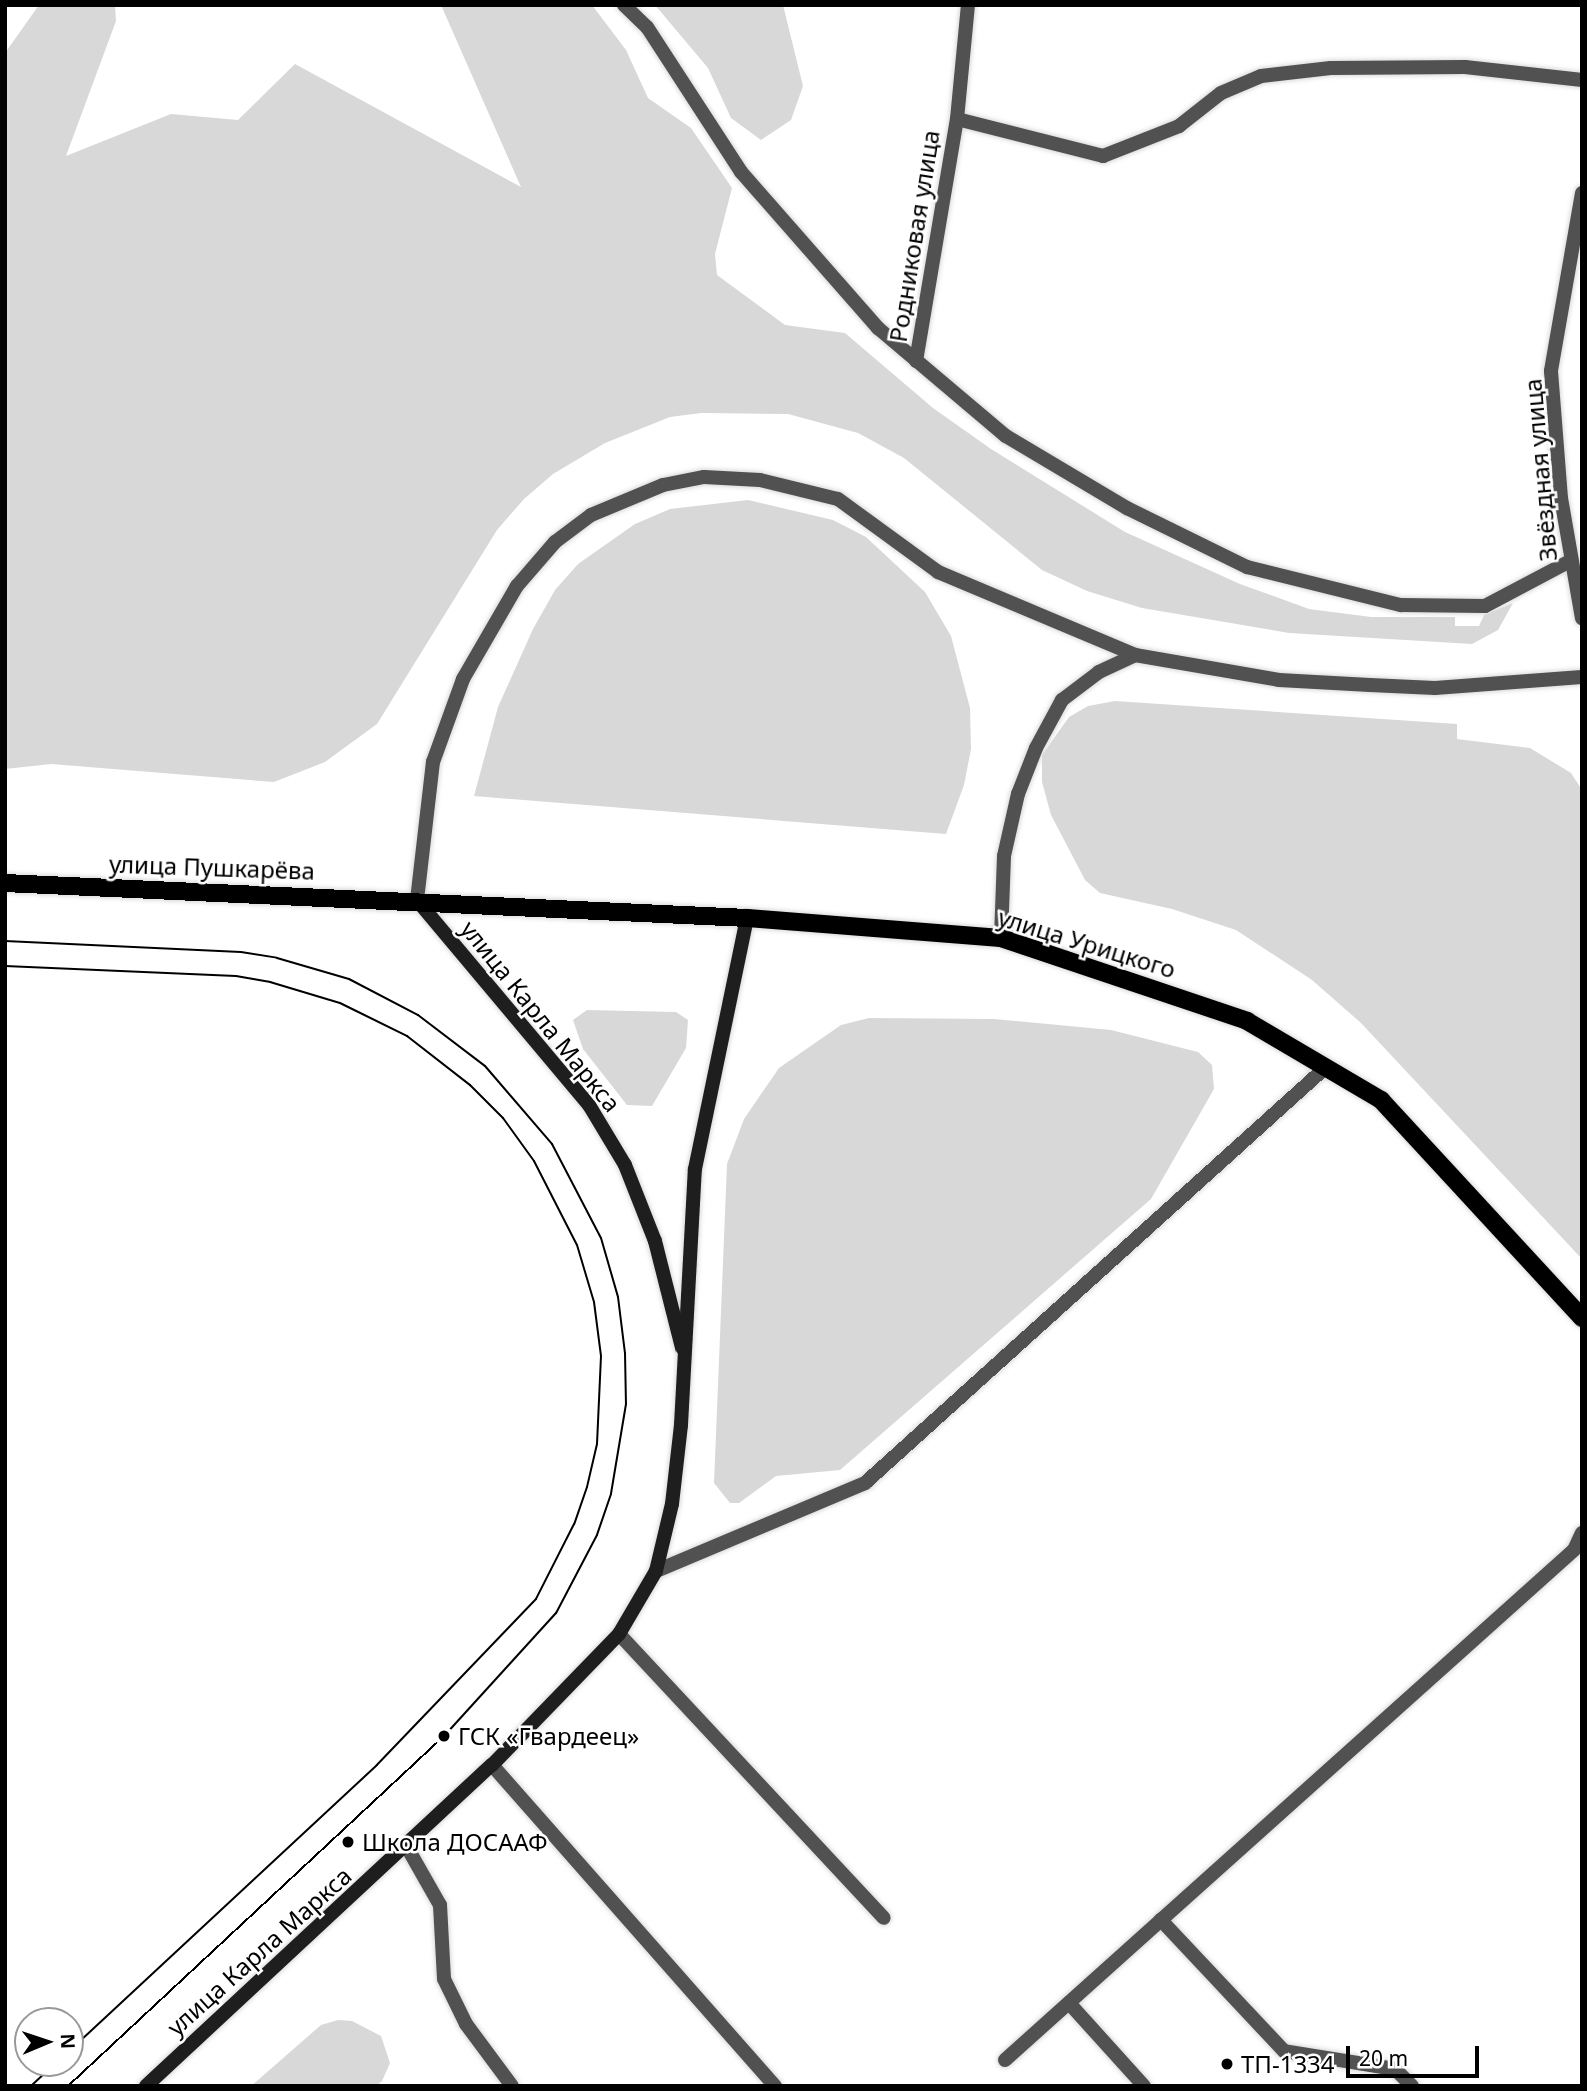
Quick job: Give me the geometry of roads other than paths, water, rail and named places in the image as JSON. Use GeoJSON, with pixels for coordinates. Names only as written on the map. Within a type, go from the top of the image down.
{"type":"FeatureCollection","features":[{"type":"Feature","properties":{"kind":"main road","name":"улица Пушкарёва"},"geometry":{"type":"LineString","coordinates":[[5,883],[417,900]]}},
{"type":"Feature","properties":{"kind":"main road","name":"улица Урицкого"},"geometry":{"type":"LineString","coordinates":[[417,900],[747,918],[1001,938],[1247,1021],[1381,1100],[1582,1318]]}},
{"type":"Feature","properties":{"kind":"main road","name":"улица Карла Маркса"},"geometry":{"type":"LineString","coordinates":[[417,900],[589,1105],[625,1165],[655,1241],[686,1364]]}},
{"type":"Feature","properties":{"kind":"main road","name":"улица Карла Маркса"},"geometry":{"type":"LineString","coordinates":[[146,2086],[407,1847],[492,1765],[619,1634],[656,1571],[672,1504],[686,1364],[695,1169],[747,918]]}},
{"type":"Feature","properties":{"kind":"street"},"geometry":{"type":"LineString","coordinates":[[624,5],[647,27],[741,172],[878,328],[1006,436],[1127,508],[1247,567],[1402,605],[1485,606],[1570,561]]}},
{"type":"Feature","properties":{"kind":"street","name":"Родниковая улица"},"geometry":{"type":"LineString","coordinates":[[916,361],[957,119],[968,5]]}},
{"type":"Feature","properties":{"kind":"street","name":"Родниковая улица"},"geometry":{"type":"LineString","coordinates":[[957,119],[1103,156],[1179,127],[1221,93],[1261,76],[1331,68],[1465,67],[1582,80]]}},
{"type":"Feature","properties":{"kind":"street","name":"Звёздная улица"},"geometry":{"type":"LineString","coordinates":[[1582,194],[1551,371],[1570,561],[1582,618]]}},
{"type":"Feature","properties":{"kind":"street"},"geometry":{"type":"LineString","coordinates":[[417,900],[433,762],[463,679],[488,629],[555,542],[591,515],[663,485],[704,477],[760,480],[838,499],[938,572],[1135,655],[1279,680],[1370,685],[1435,688],[1582,677]]}},
{"type":"Feature","properties":{"kind":"street"},"geometry":{"type":"LineString","coordinates":[[1001,938],[1004,856],[1018,794],[1036,748],[1062,700],[1100,672],[1135,655]]}},
{"type":"Feature","properties":{"kind":"street"},"geometry":{"type":"LineString","coordinates":[[656,1571],[865,1483],[1326,1068]]}},
{"type":"Feature","properties":{"kind":"street"},"geometry":{"type":"LineString","coordinates":[[1005,2060],[1578,1554],[1582,1533]]}},
{"type":"Feature","properties":{"kind":"street"},"geometry":{"type":"LineString","coordinates":[[619,1634],[884,1918]]}},
{"type":"Feature","properties":{"kind":"street"},"geometry":{"type":"LineString","coordinates":[[492,1765],[775,2086]]}},
{"type":"Feature","properties":{"kind":"street"},"geometry":{"type":"LineString","coordinates":[[407,1847],[440,1905],[444,1979],[466,2024],[512,2086]]}},
{"type":"Feature","properties":{"kind":"street"},"geometry":{"type":"LineString","coordinates":[[1161,1920],[1284,2051],[1395,2069],[1412,2086]]}},
{"type":"Feature","properties":{"kind":"street"},"geometry":{"type":"LineString","coordinates":[[1069,2003],[1144,2086]]}},
{"type":"Feature","properties":{"kind":"tram line"},"geometry":{"type":"LineString","coordinates":[[5,941],[241,952],[277,958],[349,979],[418,1015],[485,1066],[552,1144],[601,1238],[618,1297],[625,1353],[626,1404],[611,1494],[597,1535],[556,1613],[444,1736],[68,2086]]}},
{"type":"Feature","properties":{"kind":"tram line"},"geometry":{"type":"LineString","coordinates":[[5,966],[236,976],[270,982],[340,1003],[407,1036],[470,1085],[503,1118],[534,1161],[577,1245],[594,1302],[601,1356],[597,1444],[587,1487],[574,1524],[536,1599],[377,1765],[84,2037]]}},
{"type":"Feature","properties":{"kind":"tram line"},"geometry":{"type":"LineString","coordinates":[[31,2086],[41,2077]]}},
{"type":"Feature","properties":{"kind":"place","name":"ГСК «Гвардеец»"},"geometry":{"type":"Point","coordinates":[444,1736]}},
{"type":"Feature","properties":{"kind":"place","name":"Школа ДОСААФ"},"geometry":{"type":"Point","coordinates":[348,1842]}},
{"type":"Feature","properties":{"kind":"place","name":"ТП-1334"},"geometry":{"type":"Point","coordinates":[1227,2064]}}]}
